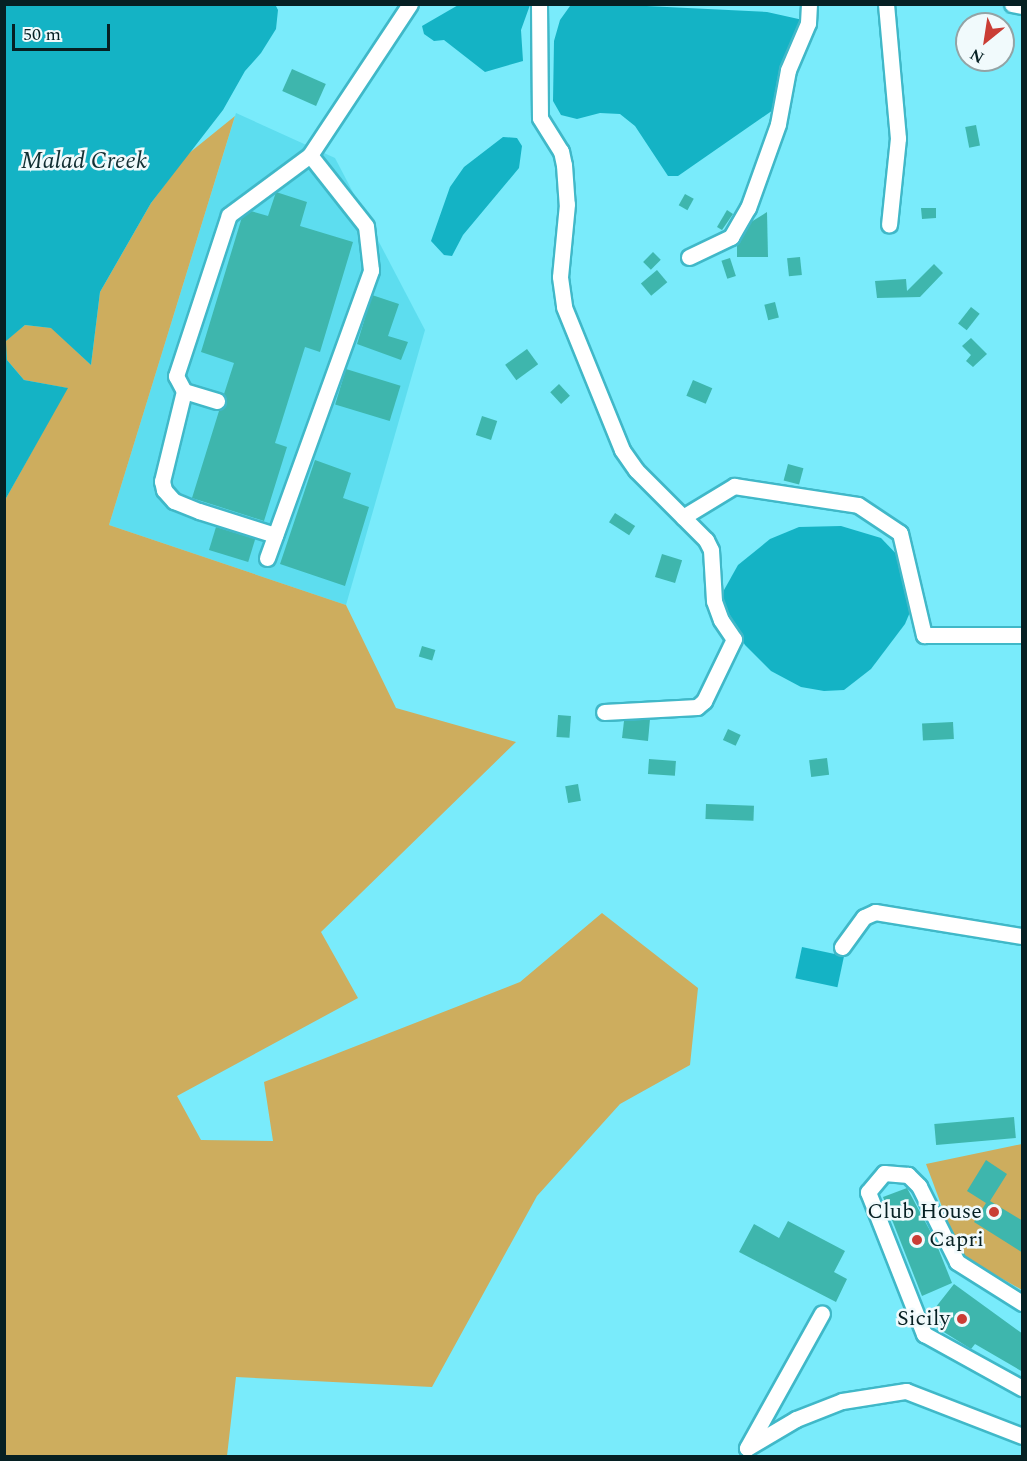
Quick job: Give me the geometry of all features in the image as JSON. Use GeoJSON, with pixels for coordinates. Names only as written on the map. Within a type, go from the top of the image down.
{"type":"FeatureCollection","features":[{"type":"Feature","properties":{"kind":"street"},"geometry":{"type":"LineString","coordinates":[[275,535],[174,501],[164,490],[162,481],[184,391],[177,376],[178,363],[230,215],[310,155],[410,4]]}},
{"type":"Feature","properties":{"kind":"street"},"geometry":{"type":"LineString","coordinates":[[539,4],[540,118],[561,151],[565,172],[567,204],[560,277],[564,307],[622,450],[636,470],[683,517],[711,550],[714,601],[721,620],[732,632],[733,647],[697,707],[604,712]]}},
{"type":"Feature","properties":{"kind":"street"},"geometry":{"type":"LineString","coordinates":[[689,257],[731,237],[748,208],[777,124],[788,70],[808,23],[809,4]]}},
{"type":"Feature","properties":{"kind":"street"},"geometry":{"type":"LineString","coordinates":[[886,4],[898,138],[889,225]]}},
{"type":"Feature","properties":{"kind":"street"},"geometry":{"type":"LineString","coordinates":[[1012,4],[1023,6]]}},
{"type":"Feature","properties":{"kind":"street"},"geometry":{"type":"LineString","coordinates":[[267,558],[371,270],[366,226],[310,155]]}},
{"type":"Feature","properties":{"kind":"street"},"geometry":{"type":"LineString","coordinates":[[184,391],[217,401]]}},
{"type":"Feature","properties":{"kind":"street"},"geometry":{"type":"LineString","coordinates":[[683,517],[734,486],[858,505],[900,533],[924,635],[1023,635]]}},
{"type":"Feature","properties":{"kind":"street"},"geometry":{"type":"LineString","coordinates":[[842,947],[864,917],[875,912],[1023,936]]}},
{"type":"Feature","properties":{"kind":"street"},"geometry":{"type":"LineString","coordinates":[[1023,1303],[957,1262],[919,1186],[908,1175],[884,1173],[868,1192],[924,1334],[1023,1388]]}},
{"type":"Feature","properties":{"kind":"street"},"geometry":{"type":"LineString","coordinates":[[745,1452],[822,1313]]}},
{"type":"Feature","properties":{"kind":"street"},"geometry":{"type":"LineString","coordinates":[[745,1452],[796,1419],[842,1401],[906,1392],[1023,1437]]}},
{"type":"Feature","properties":{"kind":"shaded area"},"geometry":{"type":"Polygon","coordinates":[[[236,113],[335,158],[425,330],[346,605],[109,525],[236,113]]]}},
{"type":"Feature","properties":{"kind":"shaded area"},"geometry":{"type":"Polygon","coordinates":[[[235,116],[109,525],[346,605],[396,708],[516,742],[321,932],[358,998],[177,1096],[201,1140],[273,1141],[264,1082],[520,982],[602,913],[698,988],[690,1065],[620,1104],[537,1196],[432,1387],[236,1377],[227,1456],[5,1456],[5,500],[67,388],[24,380],[7,360],[5,341],[25,325],[52,328],[91,365],[100,292],[151,203],[188,154],[235,116]]]}},
{"type":"Feature","properties":{"kind":"shaded area"},"geometry":{"type":"Polygon","coordinates":[[[1022,1144],[1022,1290],[960,1255],[926,1164],[1022,1144]]]}},
{"type":"Feature","properties":{"kind":"water","name":"Malad Creek"},"geometry":{"type":"Polygon","coordinates":[[[5,4],[275,4],[278,10],[276,29],[261,53],[245,71],[223,110],[151,203],[100,292],[91,365],[51,328],[25,325],[6,341],[7,360],[24,380],[68,388],[5,500],[5,4]]]}},
{"type":"Feature","properties":{"kind":"water"},"geometry":{"type":"Polygon","coordinates":[[[460,4],[530,5],[521,30],[523,61],[485,72],[444,40],[434,41],[424,34],[422,26],[460,4]]]}},
{"type":"Feature","properties":{"kind":"water"},"geometry":{"type":"Polygon","coordinates":[[[626,5],[767,12],[803,20],[776,108],[678,176],[668,176],[635,126],[620,114],[600,113],[577,119],[561,115],[553,101],[554,41],[560,20],[570,6],[626,5]]]}},
{"type":"Feature","properties":{"kind":"water"},"geometry":{"type":"Polygon","coordinates":[[[503,137],[517,138],[522,146],[519,168],[463,235],[452,256],[444,255],[431,241],[450,187],[464,167],[503,137]]]}},
{"type":"Feature","properties":{"kind":"water"},"geometry":{"type":"Polygon","coordinates":[[[841,526],[881,538],[904,562],[913,605],[905,624],[871,669],[844,690],[824,691],[801,687],[771,671],[745,645],[724,612],[724,590],[738,565],[770,539],[799,527],[841,526]]]}},
{"type":"Feature","properties":{"kind":"water"},"geometry":{"type":"Polygon","coordinates":[[[802,947],[844,956],[837,987],[795,978],[802,947]]]}},
{"type":"Feature","properties":{"kind":"building"},"geometry":{"type":"Polygon","coordinates":[[[292,69],[326,84],[316,106],[282,91],[292,69]]]}},
{"type":"Feature","properties":{"kind":"building"},"geometry":{"type":"Polygon","coordinates":[[[976,125],[980,146],[969,148],[965,127],[976,125]]]}},
{"type":"Feature","properties":{"kind":"building"},"geometry":{"type":"Polygon","coordinates":[[[276,192],[307,202],[300,226],[353,242],[320,352],[305,347],[275,443],[287,447],[264,521],[192,498],[219,411],[226,404],[224,394],[234,363],[201,352],[242,217],[251,211],[268,216],[276,192]]]}},
{"type":"Feature","properties":{"kind":"building"},"geometry":{"type":"Polygon","coordinates":[[[685,194],[694,199],[687,210],[679,205],[685,194]]]}},
{"type":"Feature","properties":{"kind":"building"},"geometry":{"type":"Polygon","coordinates":[[[921,208],[936,208],[936,218],[922,219],[921,208]]]}},
{"type":"Feature","properties":{"kind":"building"},"geometry":{"type":"Polygon","coordinates":[[[727,210],[733,214],[722,230],[717,227],[727,210]]]}},
{"type":"Feature","properties":{"kind":"building"},"geometry":{"type":"Polygon","coordinates":[[[767,212],[768,257],[737,257],[737,244],[751,222],[767,212]]]}},
{"type":"Feature","properties":{"kind":"building"},"geometry":{"type":"Polygon","coordinates":[[[653,252],[661,260],[651,270],[643,262],[653,252]]]}},
{"type":"Feature","properties":{"kind":"building"},"geometry":{"type":"Polygon","coordinates":[[[800,257],[802,275],[789,276],[787,258],[800,257]]]}},
{"type":"Feature","properties":{"kind":"building"},"geometry":{"type":"Polygon","coordinates":[[[730,258],[736,276],[727,279],[721,261],[730,258]]]}},
{"type":"Feature","properties":{"kind":"building"},"geometry":{"type":"Polygon","coordinates":[[[934,264],[943,273],[920,297],[877,298],[875,281],[906,279],[907,291],[934,264]]]}},
{"type":"Feature","properties":{"kind":"building"},"geometry":{"type":"Polygon","coordinates":[[[657,270],[667,282],[651,296],[641,283],[657,270]]]}},
{"type":"Feature","properties":{"kind":"building"},"geometry":{"type":"Polygon","coordinates":[[[372,295],[399,304],[388,336],[408,342],[401,360],[357,344],[372,295]]]}},
{"type":"Feature","properties":{"kind":"building"},"geometry":{"type":"Polygon","coordinates":[[[775,302],[779,318],[768,320],[764,305],[775,302]]]}},
{"type":"Feature","properties":{"kind":"building"},"geometry":{"type":"Polygon","coordinates":[[[971,307],[980,314],[967,330],[958,324],[971,307]]]}},
{"type":"Feature","properties":{"kind":"building"},"geometry":{"type":"Polygon","coordinates":[[[971,338],[987,354],[973,367],[966,361],[971,355],[962,346],[971,338]]]}},
{"type":"Feature","properties":{"kind":"building"},"geometry":{"type":"Polygon","coordinates":[[[527,349],[538,364],[516,380],[505,365],[527,349]]]}},
{"type":"Feature","properties":{"kind":"building"},"geometry":{"type":"Polygon","coordinates":[[[346,369],[401,386],[390,421],[335,404],[346,369]]]}},
{"type":"Feature","properties":{"kind":"building"},"geometry":{"type":"Polygon","coordinates":[[[693,380],[712,388],[706,404],[686,396],[693,380]]]}},
{"type":"Feature","properties":{"kind":"building"},"geometry":{"type":"Polygon","coordinates":[[[559,384],[570,396],[561,404],[550,392],[559,384]]]}},
{"type":"Feature","properties":{"kind":"building"},"geometry":{"type":"Polygon","coordinates":[[[482,416],[497,421],[491,440],[476,435],[482,416]]]}},
{"type":"Feature","properties":{"kind":"building"},"geometry":{"type":"Polygon","coordinates":[[[315,460],[351,473],[343,498],[369,507],[345,586],[280,564],[315,460]]]}},
{"type":"Feature","properties":{"kind":"building"},"geometry":{"type":"Polygon","coordinates":[[[788,464],[803,468],[799,485],[784,480],[788,464]]]}},
{"type":"Feature","properties":{"kind":"building"},"geometry":{"type":"Polygon","coordinates":[[[615,513],[635,526],[629,535],[609,522],[615,513]]]}},
{"type":"Feature","properties":{"kind":"building"},"geometry":{"type":"Polygon","coordinates":[[[216,527],[255,539],[248,562],[209,550],[216,527]]]}},
{"type":"Feature","properties":{"kind":"building"},"geometry":{"type":"Polygon","coordinates":[[[662,554],[682,560],[675,583],[655,577],[662,554]]]}},
{"type":"Feature","properties":{"kind":"building"},"geometry":{"type":"Polygon","coordinates":[[[422,646],[435,650],[432,661],[419,657],[422,646]]]}},
{"type":"Feature","properties":{"kind":"building"},"geometry":{"type":"Polygon","coordinates":[[[558,715],[571,716],[569,738],[556,737],[558,715]]]}},
{"type":"Feature","properties":{"kind":"building"},"geometry":{"type":"Polygon","coordinates":[[[650,719],[648,741],[622,738],[624,721],[650,719]]]}},
{"type":"Feature","properties":{"kind":"building"},"geometry":{"type":"Polygon","coordinates":[[[953,722],[954,739],[923,741],[922,724],[953,722]]]}},
{"type":"Feature","properties":{"kind":"building"},"geometry":{"type":"Polygon","coordinates":[[[728,729],[741,735],[736,746],[723,740],[728,729]]]}},
{"type":"Feature","properties":{"kind":"building"},"geometry":{"type":"Polygon","coordinates":[[[827,758],[829,775],[811,777],[809,760],[827,758]]]}},
{"type":"Feature","properties":{"kind":"building"},"geometry":{"type":"Polygon","coordinates":[[[649,759],[676,761],[675,776],[648,774],[649,759]]]}},
{"type":"Feature","properties":{"kind":"building"},"geometry":{"type":"Polygon","coordinates":[[[578,784],[581,801],[568,803],[565,786],[578,784]]]}},
{"type":"Feature","properties":{"kind":"building"},"geometry":{"type":"Polygon","coordinates":[[[706,804],[754,806],[753,821],[705,819],[706,804]]]}},
{"type":"Feature","properties":{"kind":"building"},"geometry":{"type":"Polygon","coordinates":[[[1014,1117],[1016,1138],[936,1145],[934,1124],[1014,1117]]]}},
{"type":"Feature","properties":{"kind":"building","name":"Club House"},"geometry":{"type":"Polygon","coordinates":[[[986,1160],[1007,1174],[990,1201],[1023,1221],[1023,1253],[974,1222],[986,1203],[967,1191],[986,1160]]]}},
{"type":"Feature","properties":{"kind":"building","name":"Capri"},"geometry":{"type":"Polygon","coordinates":[[[907,1188],[934,1238],[952,1283],[922,1296],[883,1197],[907,1188]]]}},
{"type":"Feature","properties":{"kind":"building"},"geometry":{"type":"Polygon","coordinates":[[[788,1221],[845,1251],[834,1272],[847,1279],[836,1302],[739,1252],[754,1224],[779,1238],[788,1221]]]}},
{"type":"Feature","properties":{"kind":"building"},"geometry":{"type":"Polygon","coordinates":[[[954,1284],[1023,1334],[1023,1372],[975,1344],[971,1349],[931,1324],[928,1317],[954,1284]]]}},
{"type":"Feature","properties":{"kind":"place","name":"Club House"},"geometry":{"type":"Point","coordinates":[994,1212]}},
{"type":"Feature","properties":{"kind":"place","name":"Capri"},"geometry":{"type":"Point","coordinates":[917,1240]}},
{"type":"Feature","properties":{"kind":"place","name":"Sicily"},"geometry":{"type":"Point","coordinates":[962,1319]}}]}
